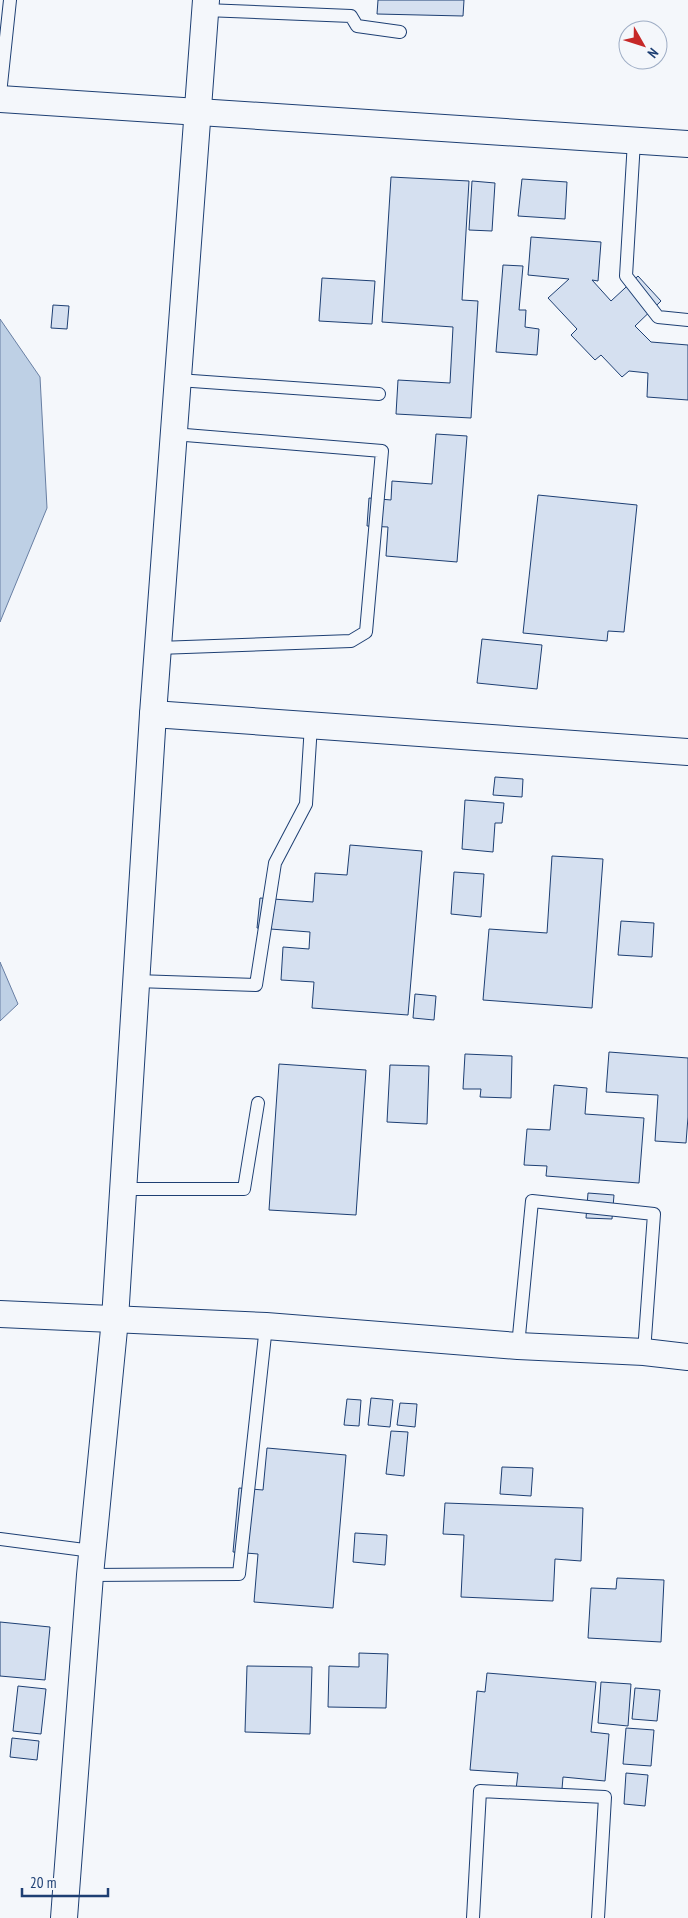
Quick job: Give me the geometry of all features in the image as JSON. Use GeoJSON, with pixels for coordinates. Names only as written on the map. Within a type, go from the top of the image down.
{"type":"FeatureCollection","features":[{"type":"Feature","properties":{"kind":"street"},"geometry":{"type":"LineString","coordinates":[[64,1918],[91,1563],[115,1319],[153,714],[205,5]]}},
{"type":"Feature","properties":{"kind":"street"},"geometry":{"type":"LineString","coordinates":[[0,99],[688,144]]}},
{"type":"Feature","properties":{"kind":"street"},"geometry":{"type":"LineString","coordinates":[[153,714],[688,752]]}},
{"type":"Feature","properties":{"kind":"street"},"geometry":{"type":"LineString","coordinates":[[0,1314],[266,1326],[518,1346],[644,1352],[688,1357]]}},
{"type":"Feature","properties":{"kind":"lane"},"geometry":{"type":"LineString","coordinates":[[0,94],[10,0]]}},
{"type":"Feature","properties":{"kind":"lane"},"geometry":{"type":"LineString","coordinates":[[205,5],[351,16],[357,26],[400,32]]}},
{"type":"Feature","properties":{"kind":"lane"},"geometry":{"type":"LineString","coordinates":[[634,141],[626,276],[658,317],[688,320]]}},
{"type":"Feature","properties":{"kind":"lane"},"geometry":{"type":"LineString","coordinates":[[178,380],[380,394]]}},
{"type":"Feature","properties":{"kind":"lane"},"geometry":{"type":"LineString","coordinates":[[158,648],[351,641],[366,632],[382,451],[173,434]]}},
{"type":"Feature","properties":{"kind":"lane"},"geometry":{"type":"LineString","coordinates":[[136,981],[256,985],[275,863],[306,804],[311,725]]}},
{"type":"Feature","properties":{"kind":"lane"},"geometry":{"type":"LineString","coordinates":[[124,1189],[244,1189],[258,1103]]}},
{"type":"Feature","properties":{"kind":"lane"},"geometry":{"type":"LineString","coordinates":[[518,1346],[532,1201],[654,1214],[644,1352]]}},
{"type":"Feature","properties":{"kind":"lane"},"geometry":{"type":"LineString","coordinates":[[0,1539],[91,1563],[239,1574],[266,1326]]}},
{"type":"Feature","properties":{"kind":"lane"},"geometry":{"type":"LineString","coordinates":[[473,1918],[480,1791],[605,1797],[598,1918]]}},
{"type":"Feature","properties":{"kind":"water"},"geometry":{"type":"Polygon","coordinates":[[[0,319],[40,377],[47,508],[0,622],[0,319]]]}},
{"type":"Feature","properties":{"kind":"water"},"geometry":{"type":"Polygon","coordinates":[[[0,962],[18,1004],[0,1021],[0,962]]]}},
{"type":"Feature","properties":{"kind":"building"},"geometry":{"type":"Polygon","coordinates":[[[378,0],[464,0],[463,16],[377,14],[378,0]]]}},
{"type":"Feature","properties":{"kind":"building"},"geometry":{"type":"Polygon","coordinates":[[[391,177],[469,181],[462,300],[478,301],[471,418],[396,414],[398,380],[450,383],[453,327],[382,322],[391,177]]]}},
{"type":"Feature","properties":{"kind":"building"},"geometry":{"type":"Polygon","coordinates":[[[522,179],[567,182],[565,219],[518,216],[522,179]]]}},
{"type":"Feature","properties":{"kind":"building"},"geometry":{"type":"Polygon","coordinates":[[[472,181],[495,183],[492,231],[469,230],[472,181]]]}},
{"type":"Feature","properties":{"kind":"building"},"geometry":{"type":"Polygon","coordinates":[[[531,237],[601,242],[598,281],[592,280],[611,301],[638,276],[661,301],[635,326],[651,342],[688,345],[688,400],[647,397],[648,373],[629,371],[622,377],[601,355],[595,360],[571,335],[577,329],[548,298],[569,279],[528,275],[531,237]]]}},
{"type":"Feature","properties":{"kind":"building"},"geometry":{"type":"Polygon","coordinates":[[[503,265],[523,266],[519,310],[526,310],[525,327],[539,329],[537,355],[496,352],[503,265]]]}},
{"type":"Feature","properties":{"kind":"building"},"geometry":{"type":"Polygon","coordinates":[[[322,278],[375,281],[372,324],[319,321],[322,278]]]}},
{"type":"Feature","properties":{"kind":"building"},"geometry":{"type":"Polygon","coordinates":[[[53,305],[69,306],[67,329],[51,328],[53,305]]]}},
{"type":"Feature","properties":{"kind":"building"},"geometry":{"type":"Polygon","coordinates":[[[436,434],[467,436],[457,562],[386,556],[388,527],[367,526],[369,498],[391,500],[392,481],[432,484],[436,434]]]}},
{"type":"Feature","properties":{"kind":"building"},"geometry":{"type":"Polygon","coordinates":[[[538,495],[637,505],[624,632],[608,631],[607,641],[523,633],[538,495]]]}},
{"type":"Feature","properties":{"kind":"building"},"geometry":{"type":"Polygon","coordinates":[[[482,639],[542,645],[537,689],[477,683],[482,639]]]}},
{"type":"Feature","properties":{"kind":"building"},"geometry":{"type":"Polygon","coordinates":[[[495,777],[523,779],[522,797],[493,795],[495,777]]]}},
{"type":"Feature","properties":{"kind":"building"},"geometry":{"type":"Polygon","coordinates":[[[465,800],[504,803],[502,823],[495,823],[493,852],[462,849],[465,800]]]}},
{"type":"Feature","properties":{"kind":"building"},"geometry":{"type":"Polygon","coordinates":[[[350,845],[422,851],[408,1015],[312,1008],[314,982],[281,980],[283,947],[309,949],[310,932],[257,928],[260,898],[313,902],[315,873],[347,875],[350,845]]]}},
{"type":"Feature","properties":{"kind":"building"},"geometry":{"type":"Polygon","coordinates":[[[552,856],[603,859],[592,1008],[483,1000],[489,929],[547,933],[552,856]]]}},
{"type":"Feature","properties":{"kind":"building"},"geometry":{"type":"Polygon","coordinates":[[[454,872],[484,874],[481,917],[451,914],[454,872]]]}},
{"type":"Feature","properties":{"kind":"building"},"geometry":{"type":"Polygon","coordinates":[[[621,921],[654,923],[652,957],[618,955],[621,921]]]}},
{"type":"Feature","properties":{"kind":"building"},"geometry":{"type":"Polygon","coordinates":[[[415,994],[436,996],[434,1020],[413,1018],[415,994]]]}},
{"type":"Feature","properties":{"kind":"building"},"geometry":{"type":"Polygon","coordinates":[[[609,1052],[688,1058],[686,1143],[655,1141],[658,1095],[606,1092],[609,1052]]]}},
{"type":"Feature","properties":{"kind":"building"},"geometry":{"type":"Polygon","coordinates":[[[465,1054],[512,1056],[511,1098],[480,1097],[481,1089],[463,1089],[465,1054]]]}},
{"type":"Feature","properties":{"kind":"building"},"geometry":{"type":"Polygon","coordinates":[[[279,1064],[366,1070],[356,1215],[269,1210],[279,1064]]]}},
{"type":"Feature","properties":{"kind":"building"},"geometry":{"type":"Polygon","coordinates":[[[390,1065],[429,1066],[427,1124],[387,1122],[390,1065]]]}},
{"type":"Feature","properties":{"kind":"building"},"geometry":{"type":"Polygon","coordinates":[[[554,1085],[587,1088],[585,1114],[644,1118],[639,1183],[546,1176],[547,1166],[524,1165],[527,1129],[550,1130],[554,1085]]]}},
{"type":"Feature","properties":{"kind":"building"},"geometry":{"type":"Polygon","coordinates":[[[588,1193],[614,1195],[612,1219],[586,1218],[588,1193]]]}},
{"type":"Feature","properties":{"kind":"building"},"geometry":{"type":"Polygon","coordinates":[[[371,1398],[393,1400],[390,1427],[368,1425],[371,1398]]]}},
{"type":"Feature","properties":{"kind":"building"},"geometry":{"type":"Polygon","coordinates":[[[347,1399],[361,1400],[359,1426],[344,1425],[347,1399]]]}},
{"type":"Feature","properties":{"kind":"building"},"geometry":{"type":"Polygon","coordinates":[[[400,1403],[417,1404],[415,1427],[397,1425],[400,1403]]]}},
{"type":"Feature","properties":{"kind":"building"},"geometry":{"type":"Polygon","coordinates":[[[391,1431],[408,1432],[404,1476],[386,1474],[391,1431]]]}},
{"type":"Feature","properties":{"kind":"building"},"geometry":{"type":"Polygon","coordinates":[[[267,1448],[346,1455],[333,1608],[254,1602],[258,1554],[233,1552],[239,1488],[263,1490],[267,1448]]]}},
{"type":"Feature","properties":{"kind":"building"},"geometry":{"type":"Polygon","coordinates":[[[502,1467],[533,1468],[531,1496],[500,1494],[502,1467]]]}},
{"type":"Feature","properties":{"kind":"building"},"geometry":{"type":"Polygon","coordinates":[[[445,1503],[583,1508],[581,1561],[555,1559],[553,1601],[461,1597],[464,1535],[443,1534],[445,1503]]]}},
{"type":"Feature","properties":{"kind":"building"},"geometry":{"type":"Polygon","coordinates":[[[355,1533],[387,1535],[385,1565],[353,1562],[355,1533]]]}},
{"type":"Feature","properties":{"kind":"building"},"geometry":{"type":"Polygon","coordinates":[[[617,1578],[664,1580],[661,1642],[588,1638],[591,1588],[616,1589],[617,1578]]]}},
{"type":"Feature","properties":{"kind":"building"},"geometry":{"type":"Polygon","coordinates":[[[0,1622],[50,1627],[45,1680],[0,1676],[0,1622]]]}},
{"type":"Feature","properties":{"kind":"building"},"geometry":{"type":"Polygon","coordinates":[[[359,1653],[388,1654],[386,1708],[328,1707],[329,1666],[359,1667],[359,1653]]]}},
{"type":"Feature","properties":{"kind":"building"},"geometry":{"type":"Polygon","coordinates":[[[247,1666],[312,1667],[310,1734],[245,1732],[247,1666]]]}},
{"type":"Feature","properties":{"kind":"building"},"geometry":{"type":"Polygon","coordinates":[[[487,1673],[596,1682],[591,1732],[609,1734],[605,1781],[563,1777],[561,1801],[515,1798],[518,1773],[470,1770],[477,1691],[485,1692],[487,1673]]]}},
{"type":"Feature","properties":{"kind":"building"},"geometry":{"type":"Polygon","coordinates":[[[601,1682],[631,1684],[628,1726],[598,1723],[601,1682]]]}},
{"type":"Feature","properties":{"kind":"building"},"geometry":{"type":"Polygon","coordinates":[[[18,1686],[46,1689],[41,1734],[13,1731],[18,1686]]]}},
{"type":"Feature","properties":{"kind":"building"},"geometry":{"type":"Polygon","coordinates":[[[635,1688],[660,1690],[657,1721],[632,1719],[635,1688]]]}},
{"type":"Feature","properties":{"kind":"building"},"geometry":{"type":"Polygon","coordinates":[[[626,1728],[654,1730],[651,1766],[623,1764],[626,1728]]]}},
{"type":"Feature","properties":{"kind":"building"},"geometry":{"type":"Polygon","coordinates":[[[12,1738],[39,1741],[37,1760],[10,1757],[12,1738]]]}},
{"type":"Feature","properties":{"kind":"building"},"geometry":{"type":"Polygon","coordinates":[[[626,1773],[648,1775],[645,1806],[624,1804],[626,1773]]]}}]}
